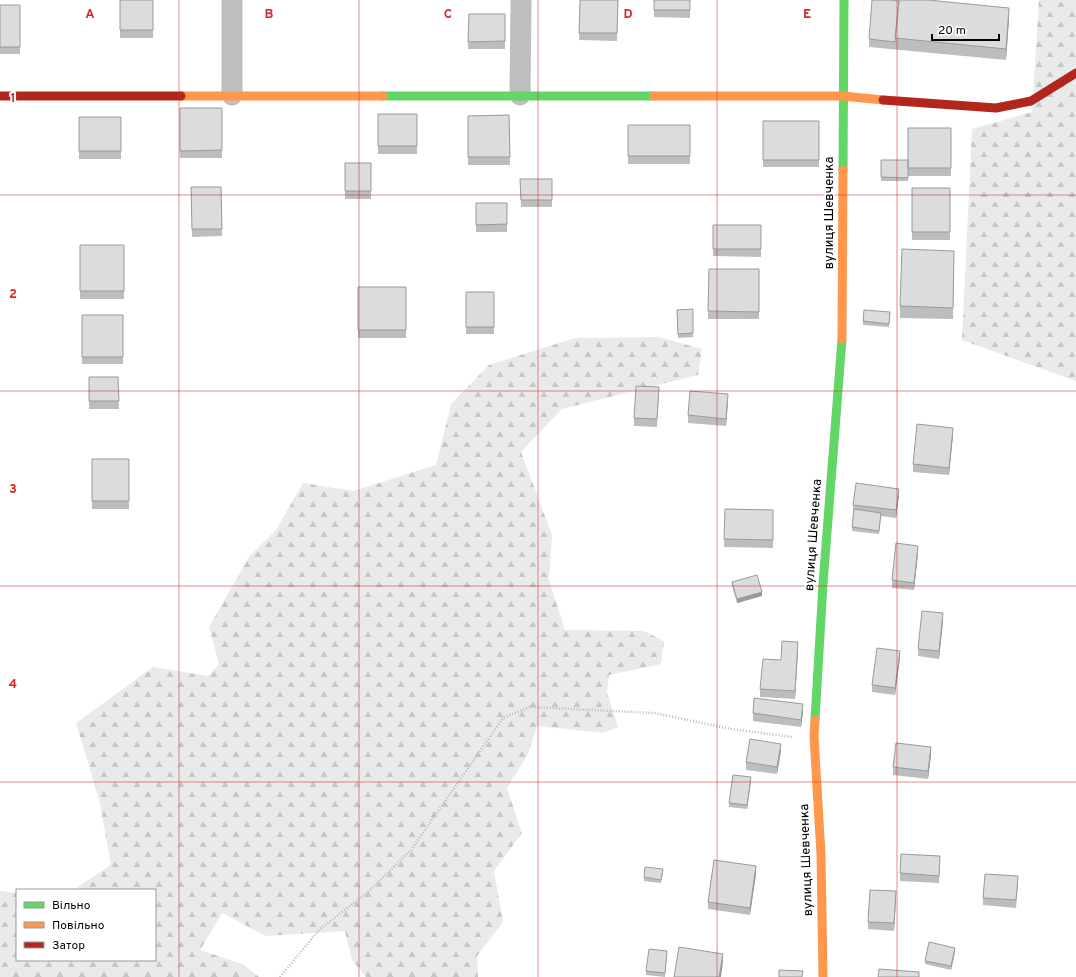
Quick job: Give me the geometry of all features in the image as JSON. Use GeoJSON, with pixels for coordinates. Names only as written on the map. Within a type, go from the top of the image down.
{"type":"FeatureCollection","features":[{"type":"Feature","properties":{"kind":"street"},"geometry":{"type":"LineString","coordinates":[[232,0],[232,95]]}},
{"type":"Feature","properties":{"kind":"street"},"geometry":{"type":"LineString","coordinates":[[520,95],[521,0]]}},
{"type":"Feature","properties":{"kind":"street","name":"вулиця Шевченка"},"geometry":{"type":"LineString","coordinates":[[823,977],[821,854],[814,736],[822,584],[843,323],[844,0]]}},
{"type":"Feature","properties":{"kind":"street"},"geometry":{"type":"LineString","coordinates":[[0,96],[843,96],[942,105],[996,108],[1031,101],[1076,73]]}},
{"type":"Feature","properties":{"kind":"path"},"geometry":{"type":"LineString","coordinates":[[280,977],[320,929],[367,893],[411,850],[503,718],[530,707],[654,713],[731,729],[792,736],[814,736]]}},
{"type":"Feature","properties":{"kind":"green space"},"geometry":{"type":"Polygon","coordinates":[[[1039,0],[1076,0],[1076,381],[962,340],[972,129],[1032,112],[1039,0]]]}},
{"type":"Feature","properties":{"kind":"green space"},"geometry":{"type":"Polygon","coordinates":[[[659,337],[702,349],[698,375],[562,409],[521,452],[552,535],[549,580],[565,630],[644,631],[664,641],[661,664],[609,675],[607,692],[618,727],[603,733],[537,726],[528,754],[507,788],[522,833],[494,871],[503,922],[477,956],[478,977],[366,977],[352,960],[345,931],[266,936],[222,913],[200,950],[242,964],[259,977],[0,977],[0,891],[16,893],[16,961],[156,961],[156,889],[75,889],[111,865],[99,799],[76,723],[153,667],[208,676],[219,664],[209,627],[249,557],[276,530],[303,483],[353,491],[436,465],[451,404],[489,365],[575,338],[659,337]]]}},
{"type":"Feature","properties":{"kind":"building"},"geometry":{"type":"Polygon","coordinates":[[[120,0],[153,0],[153,30],[120,30],[120,0]]]}},
{"type":"Feature","properties":{"kind":"building"},"geometry":{"type":"Polygon","coordinates":[[[580,0],[618,0],[617,33],[579,33],[580,0]]]}},
{"type":"Feature","properties":{"kind":"building"},"geometry":{"type":"Polygon","coordinates":[[[654,0],[690,0],[690,10],[654,10],[654,0]]]}},
{"type":"Feature","properties":{"kind":"building"},"geometry":{"type":"Polygon","coordinates":[[[872,0],[899,1],[895,42],[869,39],[872,0]]]}},
{"type":"Feature","properties":{"kind":"building"},"geometry":{"type":"Polygon","coordinates":[[[899,0],[928,0],[1009,8],[1006,49],[895,38],[899,0]]]}},
{"type":"Feature","properties":{"kind":"building"},"geometry":{"type":"Polygon","coordinates":[[[0,5],[20,5],[20,47],[0,47],[0,5]]]}},
{"type":"Feature","properties":{"kind":"building"},"geometry":{"type":"Polygon","coordinates":[[[469,14],[505,14],[505,41],[468,42],[469,14]]]}},
{"type":"Feature","properties":{"kind":"building"},"geometry":{"type":"Polygon","coordinates":[[[180,108],[222,108],[222,150],[180,151],[180,108]]]}},
{"type":"Feature","properties":{"kind":"building"},"geometry":{"type":"Polygon","coordinates":[[[378,114],[417,114],[417,146],[378,146],[378,114]]]}},
{"type":"Feature","properties":{"kind":"building"},"geometry":{"type":"Polygon","coordinates":[[[509,115],[510,157],[468,157],[468,116],[509,115]]]}},
{"type":"Feature","properties":{"kind":"building"},"geometry":{"type":"Polygon","coordinates":[[[79,117],[121,117],[121,151],[79,151],[79,117]]]}},
{"type":"Feature","properties":{"kind":"building"},"geometry":{"type":"Polygon","coordinates":[[[763,121],[819,121],[819,160],[763,160],[763,121]]]}},
{"type":"Feature","properties":{"kind":"building"},"geometry":{"type":"Polygon","coordinates":[[[628,125],[690,125],[690,156],[628,156],[628,125]]]}},
{"type":"Feature","properties":{"kind":"building"},"geometry":{"type":"Polygon","coordinates":[[[908,128],[951,128],[951,168],[908,168],[908,128]]]}},
{"type":"Feature","properties":{"kind":"building"},"geometry":{"type":"Polygon","coordinates":[[[881,160],[908,160],[908,178],[881,177],[881,160]]]}},
{"type":"Feature","properties":{"kind":"building"},"geometry":{"type":"Polygon","coordinates":[[[345,163],[371,163],[371,191],[345,191],[345,163]]]}},
{"type":"Feature","properties":{"kind":"building"},"geometry":{"type":"Polygon","coordinates":[[[520,179],[552,179],[552,200],[521,200],[520,179]]]}},
{"type":"Feature","properties":{"kind":"building"},"geometry":{"type":"Polygon","coordinates":[[[191,187],[221,187],[222,229],[192,229],[191,187]]]}},
{"type":"Feature","properties":{"kind":"building"},"geometry":{"type":"Polygon","coordinates":[[[912,188],[950,188],[950,232],[912,232],[912,188]]]}},
{"type":"Feature","properties":{"kind":"building"},"geometry":{"type":"Polygon","coordinates":[[[476,203],[507,203],[507,224],[476,225],[476,203]]]}},
{"type":"Feature","properties":{"kind":"building"},"geometry":{"type":"Polygon","coordinates":[[[713,225],[761,225],[761,249],[713,249],[713,225]]]}},
{"type":"Feature","properties":{"kind":"building"},"geometry":{"type":"Polygon","coordinates":[[[80,245],[124,245],[124,291],[80,291],[80,245]]]}},
{"type":"Feature","properties":{"kind":"building"},"geometry":{"type":"Polygon","coordinates":[[[902,249],[954,251],[953,308],[900,306],[902,249]]]}},
{"type":"Feature","properties":{"kind":"building"},"geometry":{"type":"Polygon","coordinates":[[[709,269],[759,269],[759,312],[708,311],[709,269]]]}},
{"type":"Feature","properties":{"kind":"building"},"geometry":{"type":"Polygon","coordinates":[[[358,287],[406,287],[406,330],[358,330],[358,287]]]}},
{"type":"Feature","properties":{"kind":"building"},"geometry":{"type":"Polygon","coordinates":[[[466,292],[494,292],[494,327],[466,327],[466,292]]]}},
{"type":"Feature","properties":{"kind":"building"},"geometry":{"type":"Polygon","coordinates":[[[693,309],[693,333],[678,334],[677,310],[693,309]]]}},
{"type":"Feature","properties":{"kind":"building"},"geometry":{"type":"Polygon","coordinates":[[[864,310],[890,312],[889,324],[863,321],[864,310]]]}},
{"type":"Feature","properties":{"kind":"building"},"geometry":{"type":"Polygon","coordinates":[[[82,315],[123,315],[123,357],[82,357],[82,315]]]}},
{"type":"Feature","properties":{"kind":"building"},"geometry":{"type":"Polygon","coordinates":[[[89,377],[118,377],[119,401],[89,401],[89,377]]]}},
{"type":"Feature","properties":{"kind":"building"},"geometry":{"type":"Polygon","coordinates":[[[636,386],[659,387],[657,419],[634,418],[636,386]]]}},
{"type":"Feature","properties":{"kind":"building"},"geometry":{"type":"Polygon","coordinates":[[[690,391],[728,394],[726,419],[688,415],[690,391]]]}},
{"type":"Feature","properties":{"kind":"building"},"geometry":{"type":"Polygon","coordinates":[[[917,424],[953,428],[949,468],[913,464],[917,424]]]}},
{"type":"Feature","properties":{"kind":"building"},"geometry":{"type":"Polygon","coordinates":[[[92,459],[129,459],[129,501],[92,501],[92,459]]]}},
{"type":"Feature","properties":{"kind":"building"},"geometry":{"type":"Polygon","coordinates":[[[856,483],[899,489],[896,510],[853,505],[856,483]]]}},
{"type":"Feature","properties":{"kind":"building"},"geometry":{"type":"Polygon","coordinates":[[[725,509],[773,510],[773,540],[724,539],[725,509]]]}},
{"type":"Feature","properties":{"kind":"building"},"geometry":{"type":"Polygon","coordinates":[[[854,509],[881,513],[879,531],[852,527],[854,509]]]}},
{"type":"Feature","properties":{"kind":"building"},"geometry":{"type":"Polygon","coordinates":[[[896,543],[918,546],[914,583],[892,580],[896,543]]]}},
{"type":"Feature","properties":{"kind":"building"},"geometry":{"type":"Polygon","coordinates":[[[757,575],[762,592],[737,599],[732,582],[757,575]]]}},
{"type":"Feature","properties":{"kind":"building"},"geometry":{"type":"Polygon","coordinates":[[[922,611],[943,613],[939,651],[918,649],[922,611]]]}},
{"type":"Feature","properties":{"kind":"building"},"geometry":{"type":"Polygon","coordinates":[[[782,641],[798,642],[795,691],[760,689],[763,659],[781,660],[782,641]]]}},
{"type":"Feature","properties":{"kind":"building"},"geometry":{"type":"Polygon","coordinates":[[[877,648],[900,651],[895,688],[872,685],[877,648]]]}},
{"type":"Feature","properties":{"kind":"building"},"geometry":{"type":"Polygon","coordinates":[[[754,698],[803,704],[801,720],[753,713],[754,698]]]}},
{"type":"Feature","properties":{"kind":"building"},"geometry":{"type":"Polygon","coordinates":[[[750,739],[781,744],[777,767],[746,762],[750,739]]]}},
{"type":"Feature","properties":{"kind":"building"},"geometry":{"type":"Polygon","coordinates":[[[896,743],[931,747],[928,771],[893,767],[896,743]]]}},
{"type":"Feature","properties":{"kind":"building"},"geometry":{"type":"Polygon","coordinates":[[[733,775],[751,777],[747,805],[729,803],[733,775]]]}},
{"type":"Feature","properties":{"kind":"building"},"geometry":{"type":"Polygon","coordinates":[[[901,854],[940,856],[939,876],[900,873],[901,854]]]}},
{"type":"Feature","properties":{"kind":"building"},"geometry":{"type":"Polygon","coordinates":[[[714,860],[756,866],[750,908],[708,902],[714,860]]]}},
{"type":"Feature","properties":{"kind":"building"},"geometry":{"type":"Polygon","coordinates":[[[645,867],[663,869],[661,880],[644,877],[645,867]]]}},
{"type":"Feature","properties":{"kind":"building"},"geometry":{"type":"Polygon","coordinates":[[[985,874],[1018,876],[1016,900],[983,898],[985,874]]]}},
{"type":"Feature","properties":{"kind":"building"},"geometry":{"type":"Polygon","coordinates":[[[870,890],[896,891],[894,923],[868,922],[870,890]]]}},
{"type":"Feature","properties":{"kind":"building"},"geometry":{"type":"Polygon","coordinates":[[[929,942],[955,948],[951,966],[925,961],[929,942]]]}},
{"type":"Feature","properties":{"kind":"building"},"geometry":{"type":"Polygon","coordinates":[[[679,947],[723,954],[719,977],[674,977],[679,947]]]}},
{"type":"Feature","properties":{"kind":"building"},"geometry":{"type":"Polygon","coordinates":[[[649,949],[667,951],[665,973],[646,971],[649,949]]]}},
{"type":"Feature","properties":{"kind":"building"},"geometry":{"type":"Polygon","coordinates":[[[879,969],[919,972],[919,977],[878,977],[879,969]]]}},
{"type":"Feature","properties":{"kind":"building"},"geometry":{"type":"Polygon","coordinates":[[[779,970],[803,971],[802,977],[779,977],[779,970]]]}},
{"type":"Feature","properties":{"kind":"traffic: fast"},"geometry":{"type":"LineString","coordinates":[[843,170],[844,0]]}},
{"type":"Feature","properties":{"kind":"traffic: fast"},"geometry":{"type":"LineString","coordinates":[[383,96],[654,96]]}},
{"type":"Feature","properties":{"kind":"traffic: fast"},"geometry":{"type":"LineString","coordinates":[[815,720],[823,584],[842,339]]}},
{"type":"Feature","properties":{"kind":"traffic: slow"},"geometry":{"type":"LineString","coordinates":[[181,96],[383,96]]}},
{"type":"Feature","properties":{"kind":"traffic: slow"},"geometry":{"type":"LineString","coordinates":[[654,96],[843,96],[883,100]]}},
{"type":"Feature","properties":{"kind":"traffic: slow"},"geometry":{"type":"LineString","coordinates":[[842,339],[843,170]]}},
{"type":"Feature","properties":{"kind":"traffic: slow"},"geometry":{"type":"LineString","coordinates":[[815,720],[814,736],[821,854],[823,977]]}},
{"type":"Feature","properties":{"kind":"traffic: jam"},"geometry":{"type":"LineString","coordinates":[[883,100],[996,108],[1031,101],[1076,73]]}},
{"type":"Feature","properties":{"kind":"traffic: jam"},"geometry":{"type":"LineString","coordinates":[[0,96],[181,96]]}}]}
